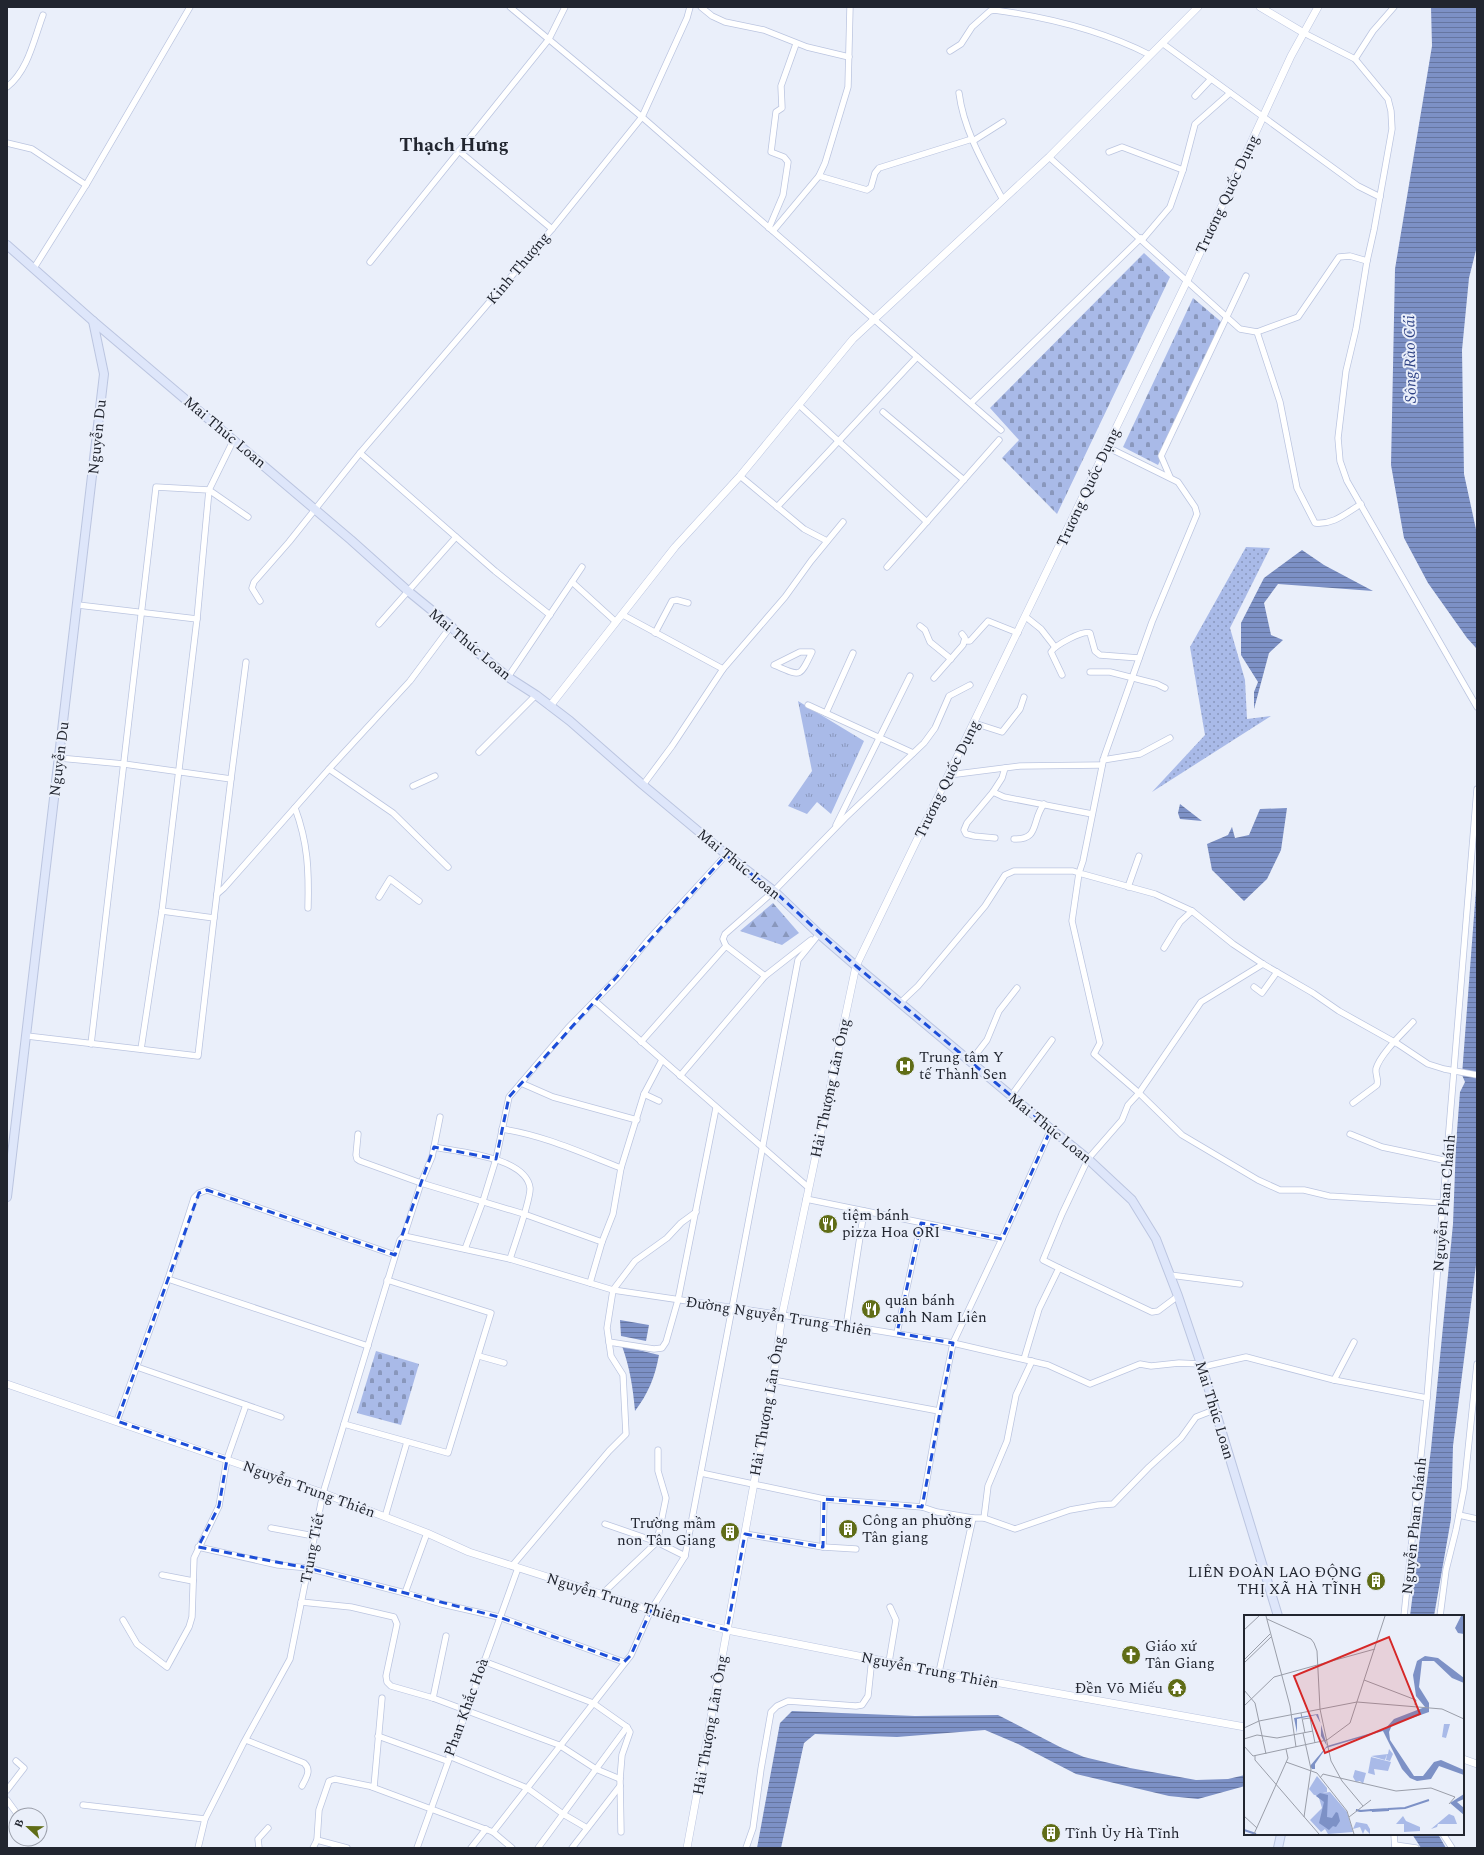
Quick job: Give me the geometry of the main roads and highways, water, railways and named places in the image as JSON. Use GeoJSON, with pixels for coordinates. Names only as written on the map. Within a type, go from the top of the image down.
{"type":"FeatureCollection","features":[{"type":"Feature","properties":{"kind":"main road","name":"Mai Thúc Loan"},"geometry":{"type":"LineString","coordinates":[[7,245],[94,321],[234,439],[408,591],[451,626],[466,643],[508,677],[550,706],[726,855],[774,891],[819,934],[856,966],[1050,1129],[1088,1159],[1132,1200],[1156,1239],[1178,1296],[1202,1366],[1214,1410],[1278,1615]]}},
{"type":"Feature","properties":{"kind":"main road","name":"Nguyễn Du"},"geometry":{"type":"LineString","coordinates":[[7,1198],[104,374],[94,321]]}},
{"type":"Feature","properties":{"kind":"main road"},"geometry":{"type":"LineString","coordinates":[[1278,1848],[1281,1835]]}},
{"type":"Feature","properties":{"kind":"water","name":"Sông Rào Cái"},"geometry":{"type":"Polygon","coordinates":[[[1431,7],[1477,7],[1477,246],[1469,278],[1462,350],[1464,474],[1477,534],[1477,649],[1467,638],[1428,583],[1404,538],[1391,465],[1395,269],[1432,46],[1431,7]]]}},
{"type":"Feature","properties":{"kind":"water"},"geometry":{"type":"Polygon","coordinates":[[[1302,550],[1324,565],[1373,591],[1278,584],[1264,603],[1271,635],[1283,640],[1269,653],[1254,709],[1254,692],[1258,682],[1241,655],[1241,623],[1264,578],[1302,550]]]}},
{"type":"Feature","properties":{"kind":"water"},"geometry":{"type":"Polygon","coordinates":[[[1180,804],[1202,821],[1180,819],[1178,813],[1180,804]]]}},
{"type":"Feature","properties":{"kind":"water"},"geometry":{"type":"Polygon","coordinates":[[[1287,808],[1281,850],[1267,879],[1244,901],[1212,870],[1207,844],[1228,835],[1232,827],[1235,838],[1249,835],[1260,809],[1287,808]]]}},
{"type":"Feature","properties":{"kind":"water"},"geometry":{"type":"Polygon","coordinates":[[[1477,876],[1477,1257],[1453,1446],[1451,1519],[1434,1615],[1410,1615],[1431,1449],[1453,1224],[1456,1144],[1460,1092],[1465,1082],[1462,1075],[1477,876]]]}},
{"type":"Feature","properties":{"kind":"water"},"geometry":{"type":"Polygon","coordinates":[[[620,1320],[649,1325],[646,1341],[621,1336],[620,1320]]]}},
{"type":"Feature","properties":{"kind":"water"},"geometry":{"type":"Polygon","coordinates":[[[622,1346],[659,1355],[650,1385],[644,1398],[635,1411],[631,1378],[622,1346]]]}},
{"type":"Feature","properties":{"kind":"water"},"geometry":{"type":"Polygon","coordinates":[[[792,1711],[915,1716],[998,1715],[1060,1747],[1084,1757],[1130,1768],[1196,1780],[1228,1779],[1244,1775],[1244,1786],[1198,1799],[1169,1796],[1076,1774],[1018,1744],[985,1730],[897,1737],[815,1734],[804,1743],[781,1848],[757,1848],[780,1723],[792,1711]]]}},
{"type":"Feature","properties":{"kind":"water"},"geometry":{"type":"Polygon","coordinates":[[[1413,1835],[1439,1835],[1446,1848],[1421,1848],[1413,1835]]]}},
{"type":"Feature","properties":{"kind":"place","name":"Trung tâm Y tế Thành Sen"},"geometry":{"type":"Point","coordinates":[905,1066]}},
{"type":"Feature","properties":{"kind":"place","name":"tiệm bánh pizza Hoa ORI"},"geometry":{"type":"Point","coordinates":[828,1224]}},
{"type":"Feature","properties":{"kind":"place","name":"quan bánh canh Nam Liên"},"geometry":{"type":"Point","coordinates":[871,1309]}},
{"type":"Feature","properties":{"kind":"place","name":"Công an phường Tân giang"},"geometry":{"type":"Point","coordinates":[848,1529]}},
{"type":"Feature","properties":{"kind":"place","name":"Trường mầm non Tân Giang"},"geometry":{"type":"Point","coordinates":[730,1532]}},
{"type":"Feature","properties":{"kind":"place","name":"LIÊN ĐOÀN LAO ĐỘNG THỊ XÃ HÀ TĨNH"},"geometry":{"type":"Point","coordinates":[1376,1581]}},
{"type":"Feature","properties":{"kind":"place","name":"Giáo xứ Tân Giang"},"geometry":{"type":"Point","coordinates":[1131,1655]}},
{"type":"Feature","properties":{"kind":"place","name":"Đền Võ Miếu"},"geometry":{"type":"Point","coordinates":[1177,1688]}},
{"type":"Feature","properties":{"kind":"place","name":"Tĩnh Ủy Hà Tĩnh"},"geometry":{"type":"Point","coordinates":[1051,1833]}},
{"type":"Feature","properties":{"kind":"district","name":"Thạch Hưng"},"geometry":{"type":"Point","coordinates":[454,144]}}]}
